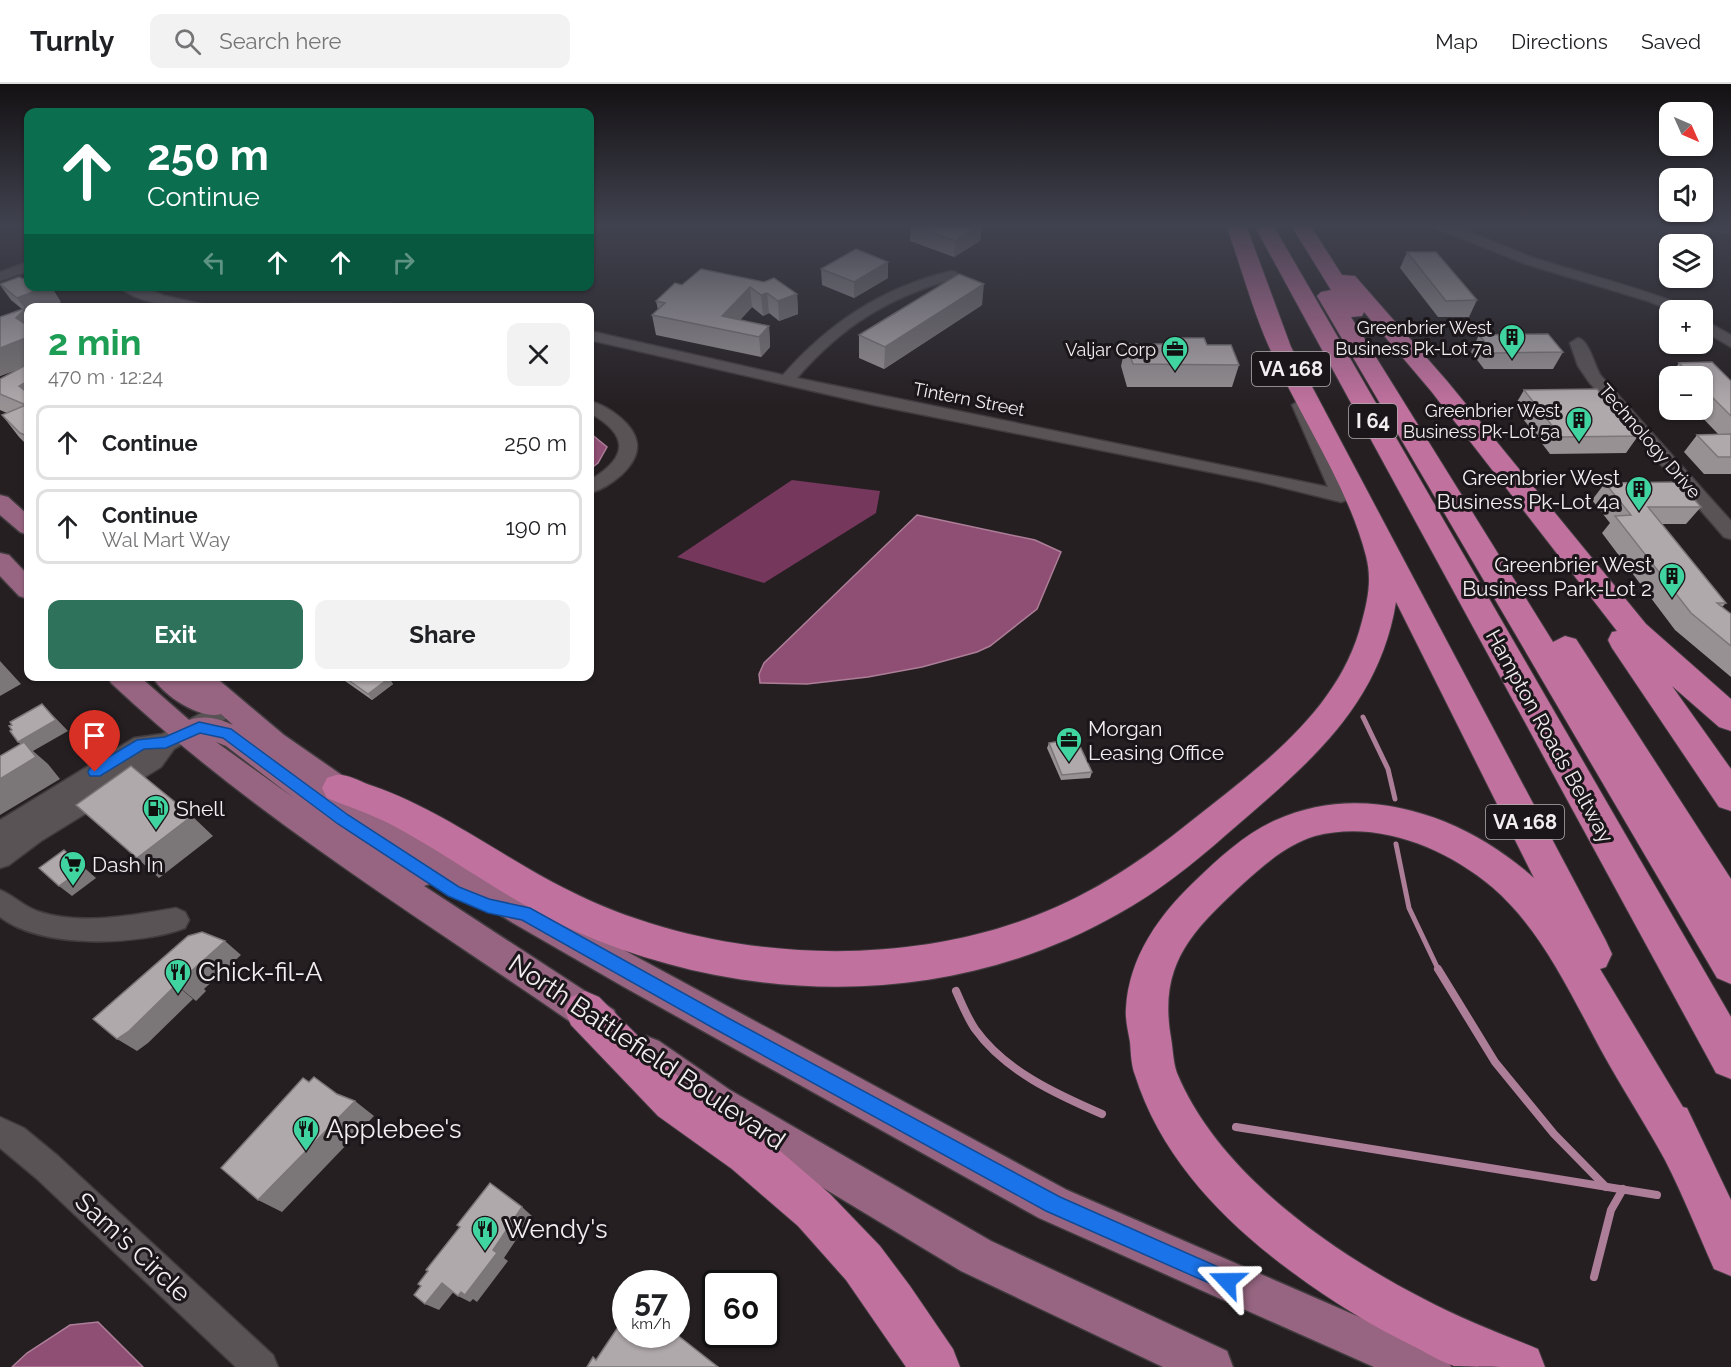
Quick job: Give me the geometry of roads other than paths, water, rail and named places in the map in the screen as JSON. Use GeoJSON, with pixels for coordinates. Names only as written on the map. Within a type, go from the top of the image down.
{"type":"FeatureCollection","features":[{"type":"Feature","properties":{"kind":"highway","name":"VA 168"},"geometry":{"type":"LineString","coordinates":[[1258,285],[1280,347],[1351,501],[1581,931],[1679,1142]]}},
{"type":"Feature","properties":{"kind":"highway"},"geometry":{"type":"LineString","coordinates":[[1271,285],[1412,525],[1675,960]]}},
{"type":"Feature","properties":{"kind":"highway","name":"Hampton Roads Beltway"},"geometry":{"type":"LineString","coordinates":[[1297,285],[1731,1059]]}},
{"type":"Feature","properties":{"kind":"highway"},"geometry":{"type":"LineString","coordinates":[[1305,285],[1731,1023]]}},
{"type":"Feature","properties":{"kind":"highway"},"geometry":{"type":"LineString","coordinates":[[1331,285],[1731,965]]}},
{"type":"Feature","properties":{"kind":"highway","name":"I 64"},"geometry":{"type":"LineString","coordinates":[[1333,285],[1731,912]]}},
{"type":"Feature","properties":{"kind":"highway"},"geometry":{"type":"LineString","coordinates":[[1350,285],[1417,359],[1635,632],[1680,675],[1731,718]]}},
{"type":"Feature","properties":{"kind":"highway"},"geometry":{"type":"LineString","coordinates":[[1513,481],[1731,797]]}},
{"type":"Feature","properties":{"kind":"highway"},"geometry":{"type":"LineString","coordinates":[[339,788],[396,810],[556,903],[629,935],[660,945],[729,960],[807,969],[882,967],[942,960],[970,954],[1044,931],[1130,888],[1184,848],[1306,744],[1327,722],[1359,675],[1371,649],[1383,596],[1384,573],[1351,501]]}},
{"type":"Feature","properties":{"kind":"highway"},"geometry":{"type":"LineString","coordinates":[[1520,1367],[1444,1337],[1344,1282],[1297,1248],[1238,1197],[1196,1151],[1163,1094],[1153,1065],[1145,1014],[1147,992],[1154,965],[1169,935],[1190,909],[1239,865],[1287,831],[1311,822],[1334,818],[1378,818],[1441,836],[1501,873],[1541,911],[1567,947],[1601,1010],[1679,1142],[1731,1252]]}},
{"type":"Feature","properties":{"kind":"highway"},"geometry":{"type":"LineString","coordinates":[[585,1011],[673,1101],[748,1153],[814,1209],[863,1263],[935,1367]]}},
{"type":"Feature","properties":{"kind":"main road"},"geometry":{"type":"LineString","coordinates":[[0,502],[24,523]]}},
{"type":"Feature","properties":{"kind":"main road"},"geometry":{"type":"LineString","coordinates":[[0,561],[24,586]]}},
{"type":"Feature","properties":{"kind":"main road","name":"North Battlefield Boulevard"},"geometry":{"type":"LineString","coordinates":[[125,681],[175,738],[281,806],[717,1103],[976,1256],[1211,1367]]}},
{"type":"Feature","properties":{"kind":"main road"},"geometry":{"type":"LineString","coordinates":[[170,681],[187,697],[197,702],[228,706]]}},
{"type":"Feature","properties":{"kind":"main road"},"geometry":{"type":"LineString","coordinates":[[200,681],[274,743],[430,854],[525,913],[702,1013],[1053,1204],[1373,1345],[1429,1367]]}},
{"type":"Feature","properties":{"kind":"main road"},"geometry":{"type":"LineString","coordinates":[[175,738],[199,728],[226,733],[343,819],[453,891],[488,906],[525,913]]}},
{"type":"Feature","properties":{"kind":"street"},"geometry":{"type":"LineString","coordinates":[[0,291],[16,285]]}},
{"type":"Feature","properties":{"kind":"street"},"geometry":{"type":"LineString","coordinates":[[789,379],[823,340],[856,315],[901,292],[923,285]]}},
{"type":"Feature","properties":{"kind":"street"},"geometry":{"type":"LineString","coordinates":[[1610,285],[1659,300]]}},
{"type":"Feature","properties":{"kind":"street"},"geometry":{"type":"LineString","coordinates":[[138,291],[176,303]]}},
{"type":"Feature","properties":{"kind":"street"},"geometry":{"type":"LineString","coordinates":[[1713,330],[1731,342]]}},
{"type":"Feature","properties":{"kind":"street","name":"Tintern Street"},"geometry":{"type":"LineString","coordinates":[[594,337],[789,379],[880,402],[1229,470],[1351,501]]}},
{"type":"Feature","properties":{"kind":"street","name":"Technology Drive"},"geometry":{"type":"LineString","coordinates":[[1578,343],[1586,366],[1595,379],[1729,529]]}},
{"type":"Feature","properties":{"kind":"street"},"geometry":{"type":"LineString","coordinates":[[1284,370],[1351,501]]}},
{"type":"Feature","properties":{"kind":"street"},"geometry":{"type":"LineString","coordinates":[[594,409],[623,429],[630,448],[619,469],[594,485]]}},
{"type":"Feature","properties":{"kind":"street"},"geometry":{"type":"LineString","coordinates":[[0,857],[32,834],[153,760],[175,738],[228,706]]}},
{"type":"Feature","properties":{"kind":"street"},"geometry":{"type":"LineString","coordinates":[[0,832],[142,744],[175,738]]}},
{"type":"Feature","properties":{"kind":"street"},"geometry":{"type":"LineString","coordinates":[[0,902],[21,918],[49,926],[119,928],[176,920]]}},
{"type":"Feature","properties":{"kind":"street","name":"Sam's Circle"},"geometry":{"type":"LineString","coordinates":[[0,1132],[13,1139],[47,1167],[261,1367]]}},
{"type":"Feature","properties":{"kind":"waterway"},"geometry":{"type":"LineString","coordinates":[[1363,717],[1388,769],[1395,799]]}},
{"type":"Feature","properties":{"kind":"waterway"},"geometry":{"type":"LineString","coordinates":[[1396,844],[1409,908],[1438,969]]}},
{"type":"Feature","properties":{"kind":"waterway"},"geometry":{"type":"LineString","coordinates":[[1438,969],[1495,1062],[1554,1134],[1606,1187]]}},
{"type":"Feature","properties":{"kind":"waterway"},"geometry":{"type":"LineString","coordinates":[[956,991],[975,1029],[1001,1057],[1032,1080],[1102,1114]]}},
{"type":"Feature","properties":{"kind":"waterway"},"geometry":{"type":"LineString","coordinates":[[1236,1127],[1606,1187]]}},
{"type":"Feature","properties":{"kind":"waterway"},"geometry":{"type":"LineString","coordinates":[[1606,1187],[1623,1189]]}},
{"type":"Feature","properties":{"kind":"waterway"},"geometry":{"type":"LineString","coordinates":[[1594,1277],[1611,1210],[1623,1189]]}},
{"type":"Feature","properties":{"kind":"waterway"},"geometry":{"type":"LineString","coordinates":[[1623,1189],[1657,1195]]}},
{"type":"Feature","properties":{"kind":"place","name":"Greenbrier West Business Pk-Lot 7a"},"geometry":{"type":"Point","coordinates":[1512,360]}},
{"type":"Feature","properties":{"kind":"place","name":"Valjar Corp"},"geometry":{"type":"Point","coordinates":[1175,372]}},
{"type":"Feature","properties":{"kind":"place","name":"Greenbrier West Business Pk-Lot 5a"},"geometry":{"type":"Point","coordinates":[1579,443]}},
{"type":"Feature","properties":{"kind":"place","name":"Greenbrier West Business Pk-Lot 4a"},"geometry":{"type":"Point","coordinates":[1639,512]}},
{"type":"Feature","properties":{"kind":"place","name":"Greenbrier West Business Park-Lot 2"},"geometry":{"type":"Point","coordinates":[1672,599]}},
{"type":"Feature","properties":{"kind":"place","name":"Morgan Leasing Office"},"geometry":{"type":"Point","coordinates":[1069,763]}},
{"type":"Feature","properties":{"kind":"place","name":"Shell"},"geometry":{"type":"Point","coordinates":[156,831]}},
{"type":"Feature","properties":{"kind":"place","name":"Dash In"},"geometry":{"type":"Point","coordinates":[73,887]}},
{"type":"Feature","properties":{"kind":"place","name":"Chick-fil-A"},"geometry":{"type":"Point","coordinates":[178,995]}},
{"type":"Feature","properties":{"kind":"place","name":"Applebee's"},"geometry":{"type":"Point","coordinates":[306,1152]}},
{"type":"Feature","properties":{"kind":"place","name":"Wendy's"},"geometry":{"type":"Point","coordinates":[485,1252]}}]}
